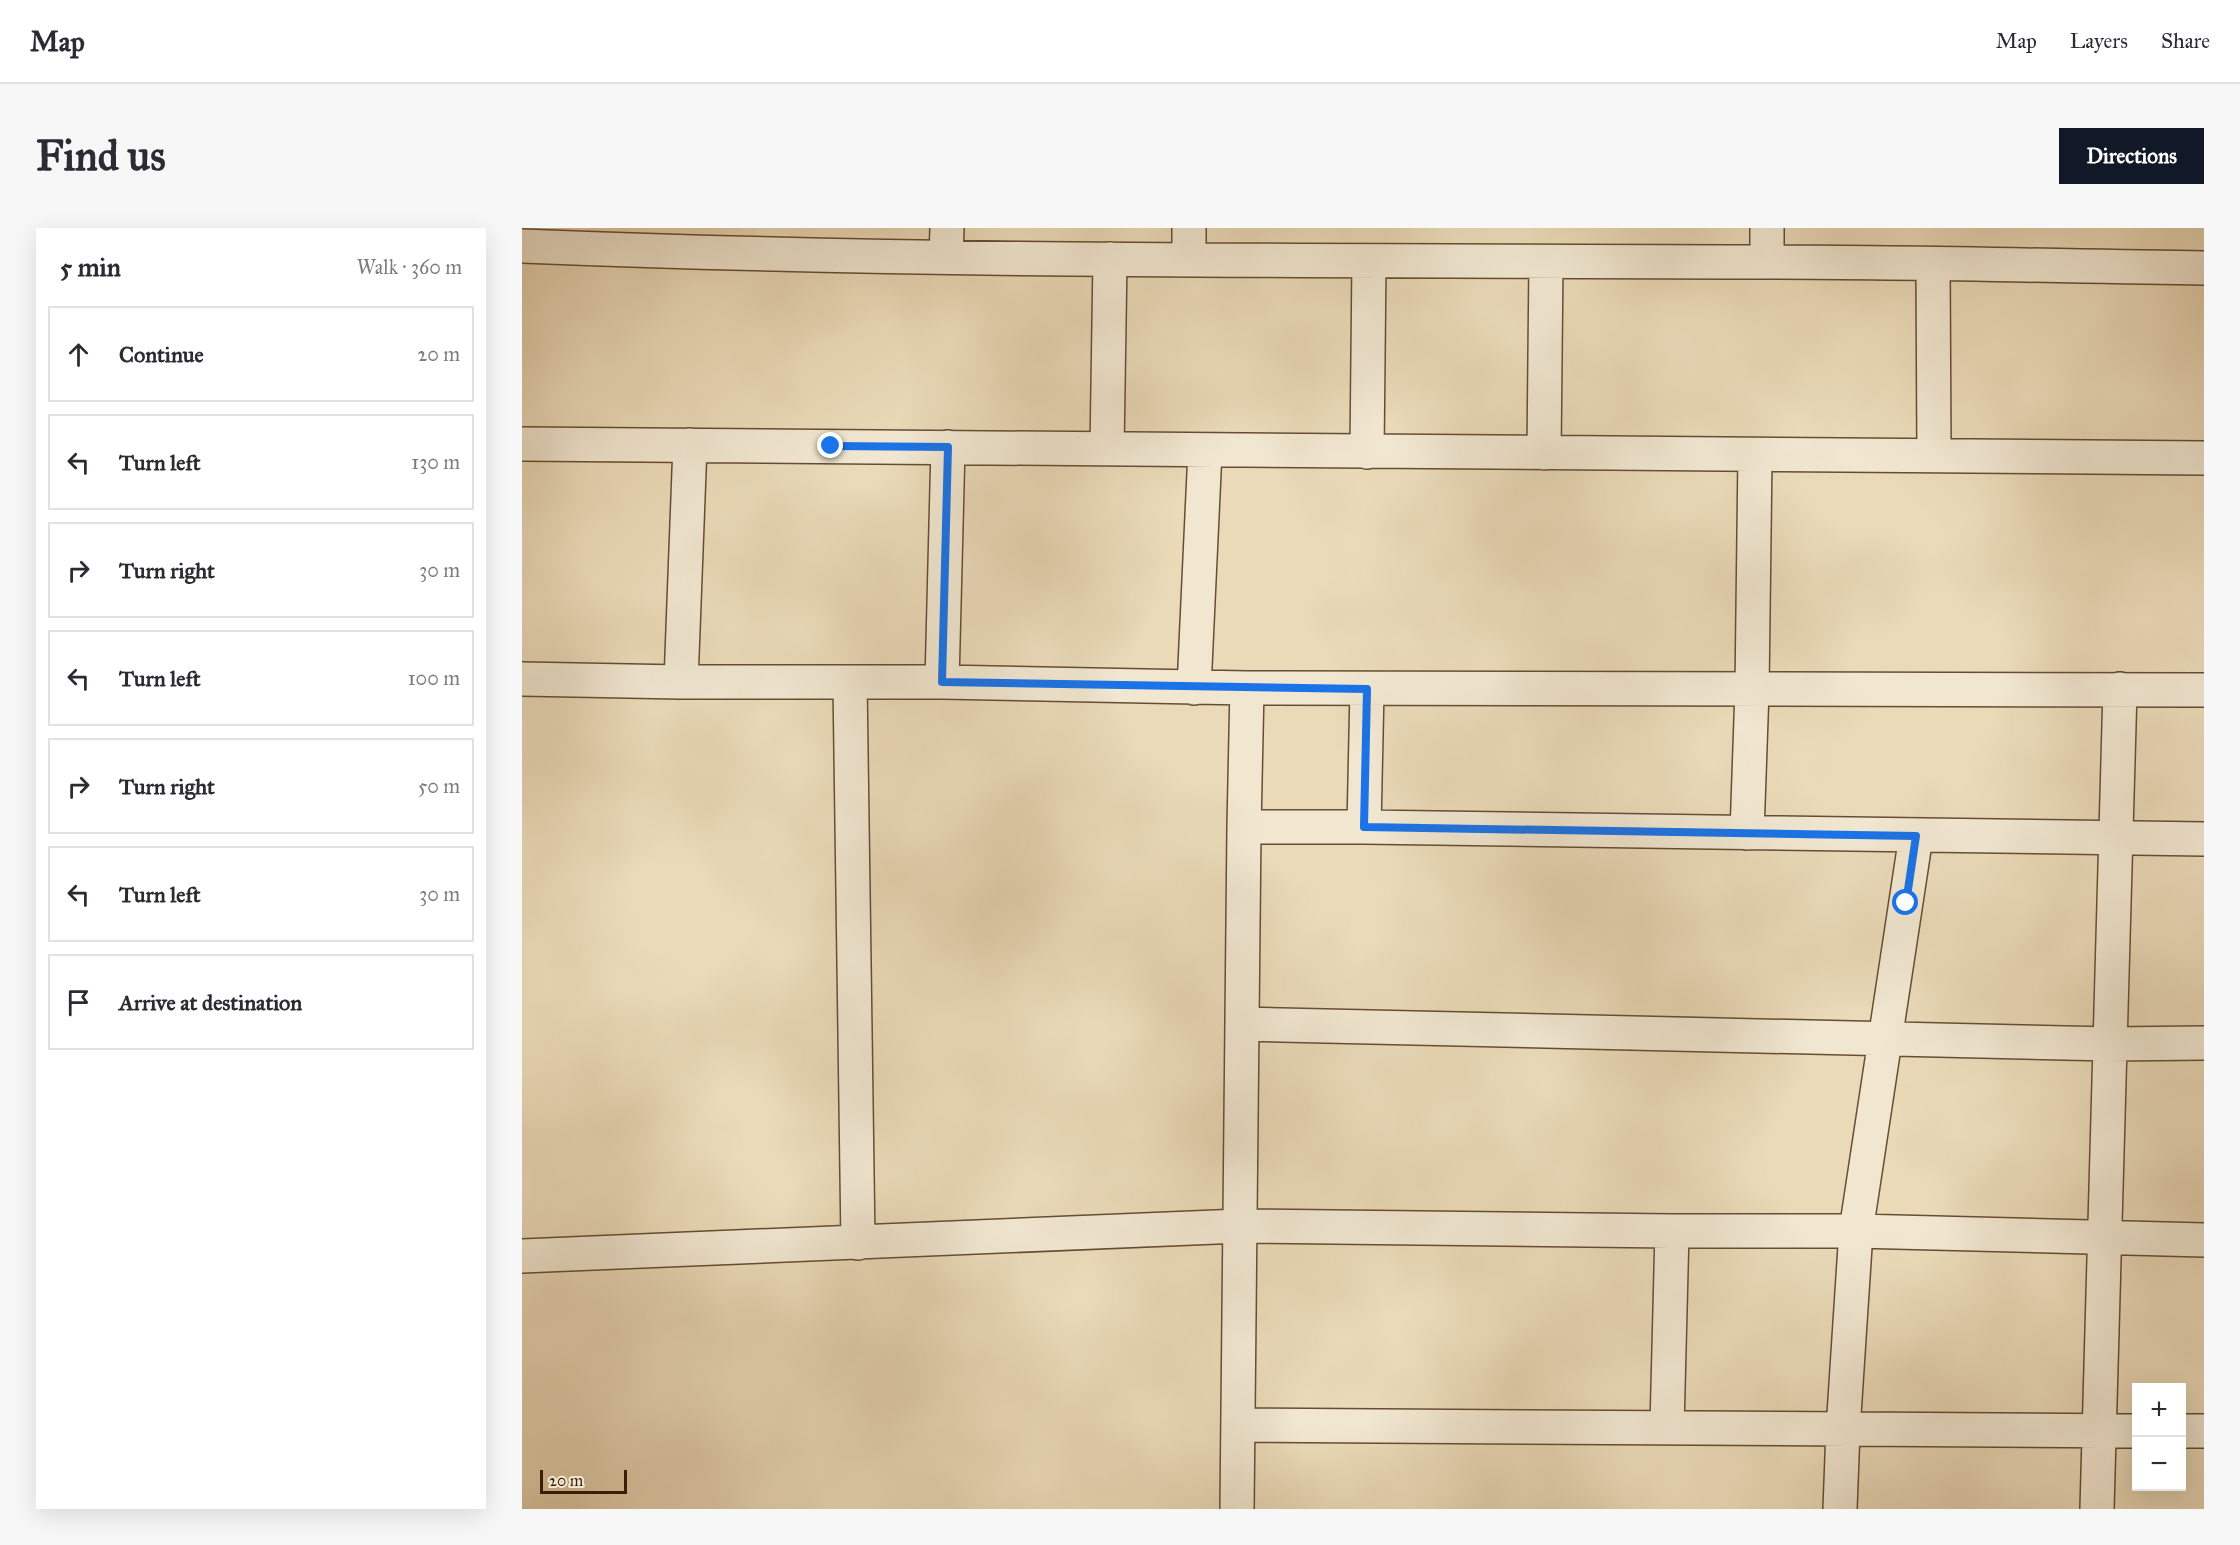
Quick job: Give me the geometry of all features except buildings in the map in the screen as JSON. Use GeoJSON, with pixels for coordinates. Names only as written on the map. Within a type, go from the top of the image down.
{"type":"FeatureCollection","features":[{"type":"Feature","properties":{"kind":"street"},"geometry":{"type":"LineString","coordinates":[[1189,260],[1190,228]]}},
{"type":"Feature","properties":{"kind":"street"},"geometry":{"type":"LineString","coordinates":[[1767,228],[1767,262]]}},
{"type":"Feature","properties":{"kind":"street"},"geometry":{"type":"LineString","coordinates":[[522,246],[694,241],[946,243],[1110,259],[1767,262],[2204,268]]}},
{"type":"Feature","properties":{"kind":"street"},"geometry":{"type":"LineString","coordinates":[[1107,449],[1110,259]]}},
{"type":"Feature","properties":{"kind":"street"},"geometry":{"type":"LineString","coordinates":[[1367,452],[1369,261]]}},
{"type":"Feature","properties":{"kind":"street"},"geometry":{"type":"LineString","coordinates":[[1544,453],[1546,262]]}},
{"type":"Feature","properties":{"kind":"street"},"geometry":{"type":"LineString","coordinates":[[1933,264],[1934,455]]}},
{"type":"Feature","properties":{"kind":"street"},"geometry":{"type":"LineString","coordinates":[[522,444],[2204,458]]}},
{"type":"Feature","properties":{"kind":"street"},"geometry":{"type":"LineString","coordinates":[[681,682],[690,445]]}},
{"type":"Feature","properties":{"kind":"street"},"geometry":{"type":"LineString","coordinates":[[942,682],[948,447]]}},
{"type":"Feature","properties":{"kind":"street"},"geometry":{"type":"LineString","coordinates":[[1194,688],[1205,451]]}},
{"type":"Feature","properties":{"kind":"street"},"geometry":{"type":"LineString","coordinates":[[1747,833],[1752,690],[1755,454]]}},
{"type":"Feature","properties":{"kind":"street"},"geometry":{"type":"LineString","coordinates":[[522,679],[681,682],[942,682],[1194,688],[2204,690]]}},
{"type":"Feature","properties":{"kind":"street"},"geometry":{"type":"LineString","coordinates":[[850,682],[858,1243]]}},
{"type":"Feature","properties":{"kind":"street"},"geometry":{"type":"LineString","coordinates":[[1237,1509],[1247,688]]}},
{"type":"Feature","properties":{"kind":"street"},"geometry":{"type":"LineString","coordinates":[[1364,827],[1367,689]]}},
{"type":"Feature","properties":{"kind":"street"},"geometry":{"type":"LineString","coordinates":[[2097,1509],[2120,689]]}},
{"type":"Feature","properties":{"kind":"street"},"geometry":{"type":"LineString","coordinates":[[1244,827],[2204,839]]}},
{"type":"Feature","properties":{"kind":"street"},"geometry":{"type":"LineString","coordinates":[[1840,1509],[1856,1231],[1916,836]]}},
{"type":"Feature","properties":{"kind":"street"},"geometry":{"type":"LineString","coordinates":[[1242,1024],[2110,1044],[2204,1043]]}},
{"type":"Feature","properties":{"kind":"street"},"geometry":{"type":"LineString","coordinates":[[522,1256],[1240,1226],[1856,1231],[2204,1240]]}},
{"type":"Feature","properties":{"kind":"street"},"geometry":{"type":"LineString","coordinates":[[1667,1427],[1672,1231]]}},
{"type":"Feature","properties":{"kind":"street"},"geometry":{"type":"LineString","coordinates":[[1238,1425],[2132,1431]]}},
{"type":"Feature","properties":{"kind":"street"},"geometry":{"type":"LineString","coordinates":[[2186,1431],[2204,1431]]}},
{"type":"Feature","properties":{"kind":"route"},"geometry":{"type":"LineString","coordinates":[[831,446],[948,447],[942,682],[1367,689],[1364,827],[1916,836],[1906,903]]}}]}
